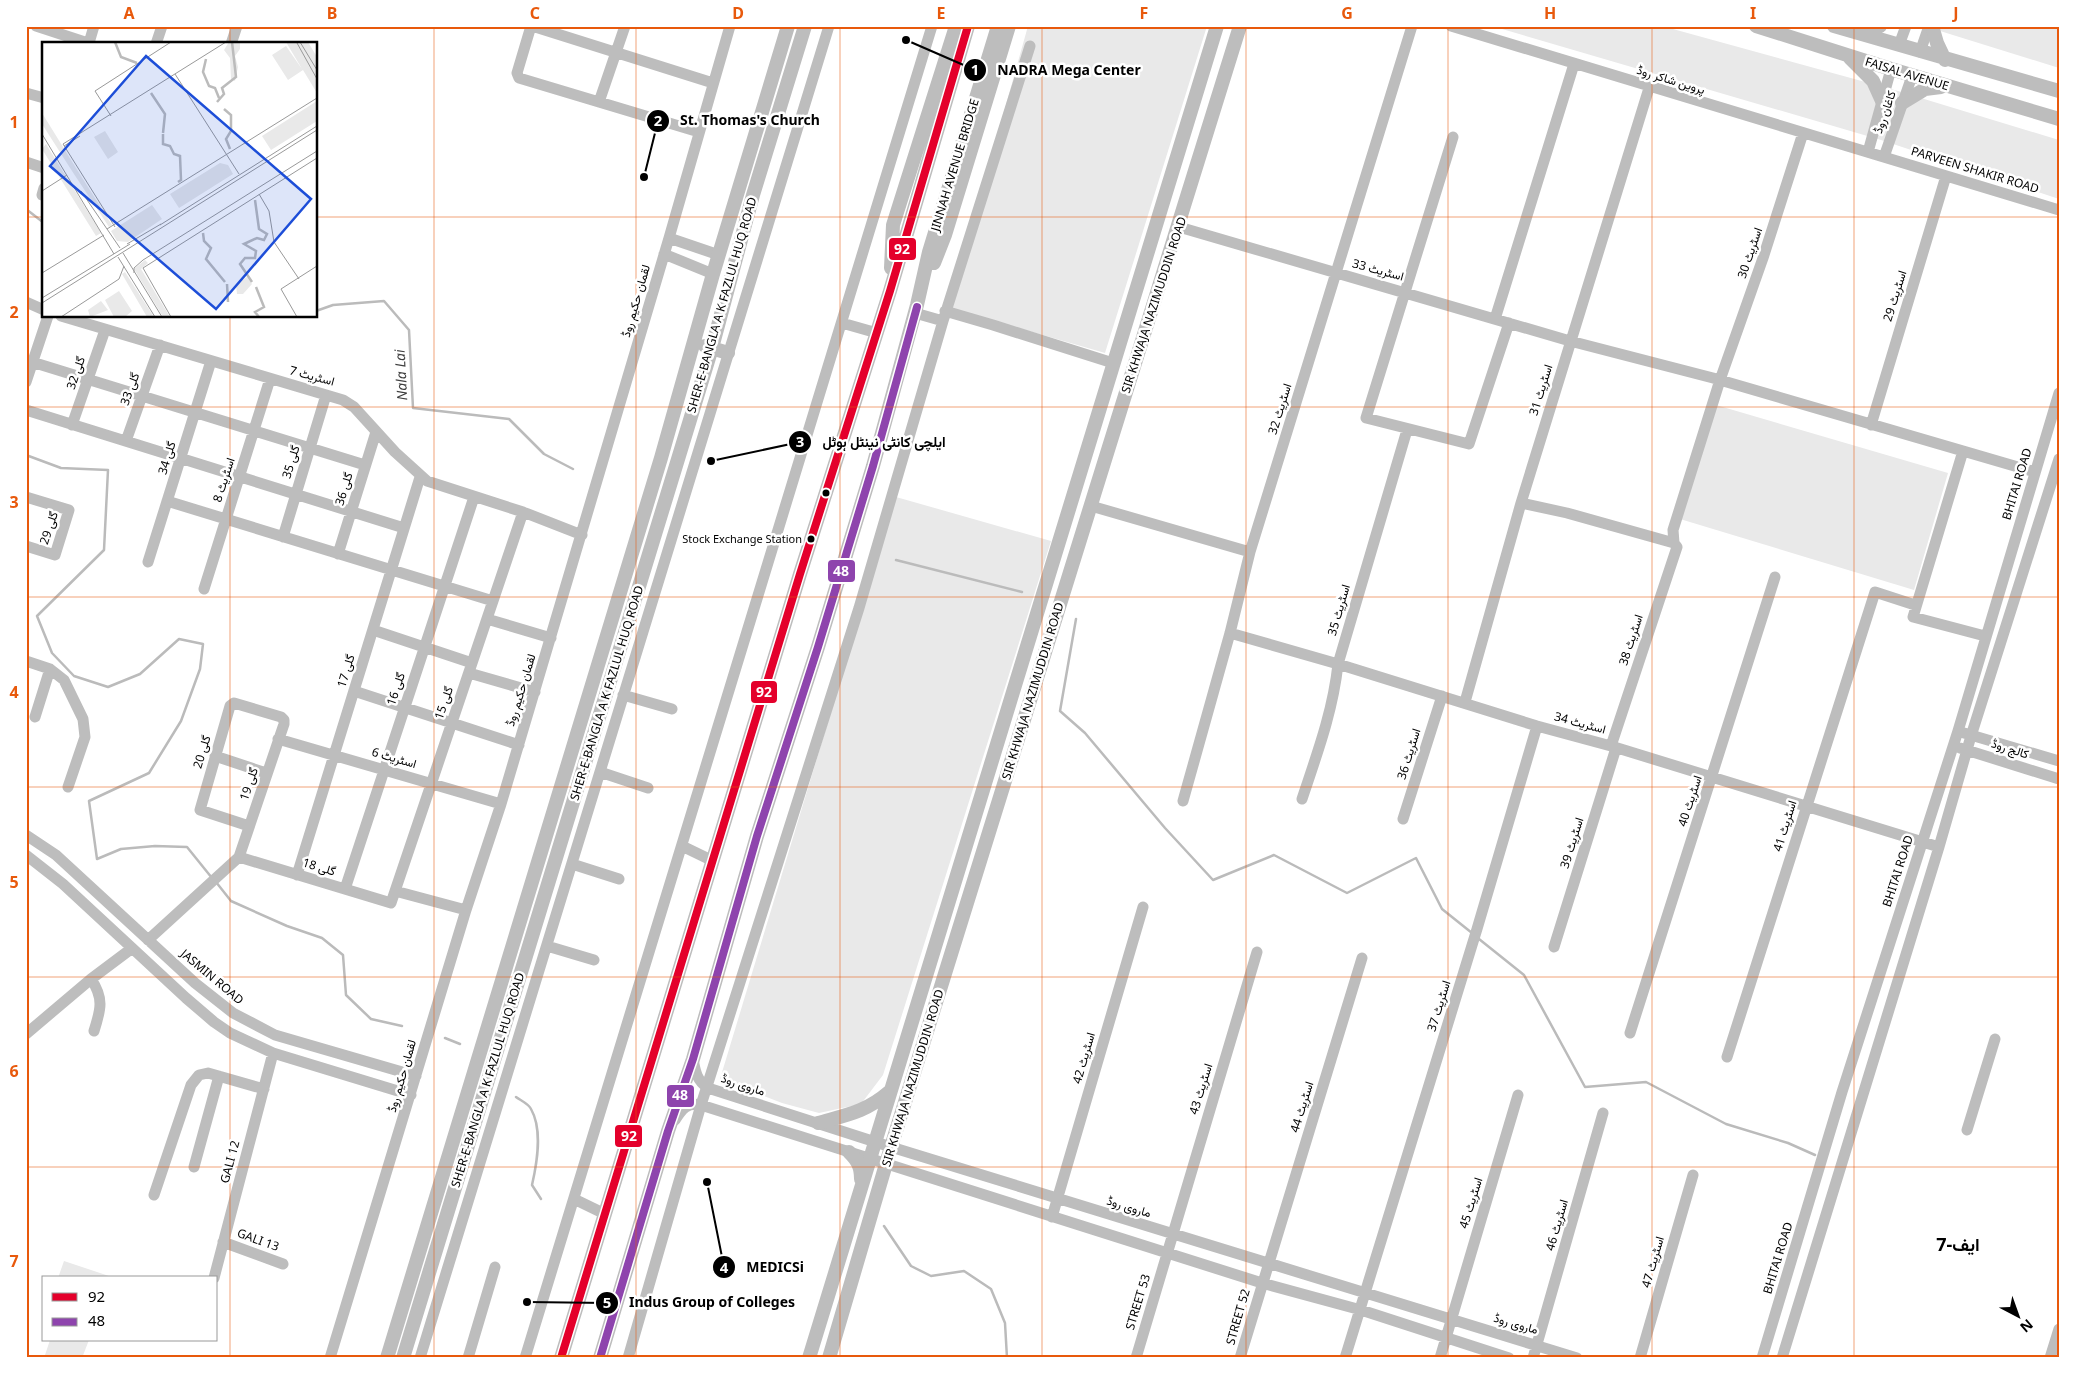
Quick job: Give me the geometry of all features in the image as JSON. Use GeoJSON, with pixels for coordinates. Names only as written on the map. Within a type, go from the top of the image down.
{"type":"FeatureCollection","features":[{"type":"Feature","properties":{"kind":"main road","name":"SHER-E-BANGLA A K FAZLUL HUQ ROAD"},"geometry":{"type":"LineString","coordinates":[[387,1358],[695,344],[713,274],[788,26]]}},
{"type":"Feature","properties":{"kind":"main road","name":"SHER-E-BANGLA A K FAZLUL HUQ ROAD"},"geometry":{"type":"LineString","coordinates":[[403,1358],[712,348],[753,196],[805,26]]}},
{"type":"Feature","properties":{"kind":"main road"},"geometry":{"type":"LineString","coordinates":[[890,291],[893,225],[956,26]]}},
{"type":"Feature","properties":{"kind":"main road"},"geometry":{"type":"LineString","coordinates":[[561,1358],[712,861],[890,291],[968,26]]}},
{"type":"Feature","properties":{"kind":"main road","name":"JINNAH AVENUE BRIDGE"},"geometry":{"type":"LineString","coordinates":[[916,309],[928,252],[998,26]]}},
{"type":"Feature","properties":{"kind":"main road"},"geometry":{"type":"LineString","coordinates":[[600,1358],[668,1131],[693,1059],[757,836],[818,647],[873,466],[916,309],[945,236],[1009,26]]}},
{"type":"Feature","properties":{"kind":"main road","name":"SIR KHWAJA NAZIMUDDIN ROAD"},"geometry":{"type":"LineString","coordinates":[[809,1358],[1217,26]]}},
{"type":"Feature","properties":{"kind":"main road","name":"SIR KHWAJA NAZIMUDDIN ROAD"},"geometry":{"type":"LineString","coordinates":[[829,1358],[891,1147],[1179,227],[1240,26]]}},
{"type":"Feature","properties":{"kind":"main road","name":"FAISAL AVENUE"},"geometry":{"type":"LineString","coordinates":[[1756,26],[1891,70],[2059,119]]}},
{"type":"Feature","properties":{"kind":"main road","name":"FAISAL AVENUE"},"geometry":{"type":"LineString","coordinates":[[1834,26],[2059,92]]}},
{"type":"Feature","properties":{"kind":"main road"},"geometry":{"type":"LineString","coordinates":[[1851,31],[1880,26]]}},
{"type":"Feature","properties":{"kind":"main road"},"geometry":{"type":"LineString","coordinates":[[1930,26],[1936,44],[1946,60]]}},
{"type":"Feature","properties":{"kind":"main road"},"geometry":{"type":"LineString","coordinates":[[1846,55],[1868,75],[1882,101]]}},
{"type":"Feature","properties":{"kind":"main road"},"geometry":{"type":"LineString","coordinates":[[1902,103],[1925,89],[1950,86]]}},
{"type":"Feature","properties":{"kind":"main road"},"geometry":{"type":"LineString","coordinates":[[1137,285],[1159,290]]}},
{"type":"Feature","properties":{"kind":"main road"},"geometry":{"type":"LineString","coordinates":[[695,344],[728,353]]}},
{"type":"Feature","properties":{"kind":"main road"},"geometry":{"type":"LineString","coordinates":[[560,790],[575,797]]}},
{"type":"Feature","properties":{"kind":"main road"},"geometry":{"type":"LineString","coordinates":[[818,1123],[867,1108],[890,1091]]}},
{"type":"Feature","properties":{"kind":"main road"},"geometry":{"type":"LineString","coordinates":[[451,1145],[467,1149]]}},
{"type":"Feature","properties":{"kind":"main road"},"geometry":{"type":"LineString","coordinates":[[849,1152],[858,1160],[860,1166],[861,1188]]}},
{"type":"Feature","properties":{"kind":"street"},"geometry":{"type":"LineString","coordinates":[[36,26],[83,42]]}},
{"type":"Feature","properties":{"kind":"street"},"geometry":{"type":"LineString","coordinates":[[86,42],[94,26]]}},
{"type":"Feature","properties":{"kind":"street"},"geometry":{"type":"LineString","coordinates":[[157,42],[162,26]]}},
{"type":"Feature","properties":{"kind":"street"},"geometry":{"type":"LineString","coordinates":[[232,42],[237,26]]}},
{"type":"Feature","properties":{"kind":"street"},"geometry":{"type":"LineString","coordinates":[[699,132],[517,76],[532,26],[713,83]]}},
{"type":"Feature","properties":{"kind":"street"},"geometry":{"type":"LineString","coordinates":[[599,102],[625,26]]}},
{"type":"Feature","properties":{"kind":"street"},"geometry":{"type":"LineString","coordinates":[[420,1358],[829,26]]}},
{"type":"Feature","properties":{"kind":"street"},"geometry":{"type":"LineString","coordinates":[[525,1358],[932,26]]}},
{"type":"Feature","properties":{"kind":"street","name":"اسٹریٹ 32"},"geometry":{"type":"LineString","coordinates":[[1183,801],[1230,633],[1250,552],[1412,26]]}},
{"type":"Feature","properties":{"kind":"street","name":"پروین شاکر روڈ"},"geometry":{"type":"LineString","coordinates":[[1451,26],[1649,88],[1884,157]]}},
{"type":"Feature","properties":{"kind":"street"},"geometry":{"type":"LineString","coordinates":[[1899,45],[1906,26]]}},
{"type":"Feature","properties":{"kind":"street"},"geometry":{"type":"LineString","coordinates":[[1920,52],[1930,26]]}},
{"type":"Feature","properties":{"kind":"street","name":"لقمان حکیم روڈ"},"geometry":{"type":"LineString","coordinates":[[330,1358],[551,638],[669,238],[727,27]]}},
{"type":"Feature","properties":{"kind":"street"},"geometry":{"type":"LineString","coordinates":[[628,1358],[701,1105],[708,1088],[859,608],[944,316],[1030,46]]}},
{"type":"Feature","properties":{"kind":"street"},"geometry":{"type":"LineString","coordinates":[[1495,319],[1574,64]]}},
{"type":"Feature","properties":{"kind":"street","name":"کاغان روڈ"},"geometry":{"type":"LineString","coordinates":[[1868,152],[1891,70]]}},
{"type":"Feature","properties":{"kind":"street","name":"کاغان روڈ"},"geometry":{"type":"LineString","coordinates":[[1884,157],[1912,76]]}},
{"type":"Feature","properties":{"kind":"street","name":"اسٹریٹ 31"},"geometry":{"type":"LineString","coordinates":[[1465,702],[1521,504],[1649,88]]}},
{"type":"Feature","properties":{"kind":"street"},"geometry":{"type":"LineString","coordinates":[[26,93],[42,97]]}},
{"type":"Feature","properties":{"kind":"street","name":"اسٹریٹ 30"},"geometry":{"type":"LineString","coordinates":[[1674,543],[1673,530],[1720,380],[1763,258],[1803,134]]}},
{"type":"Feature","properties":{"kind":"street"},"geometry":{"type":"LineString","coordinates":[[1453,137],[1366,418],[1407,430],[1469,444],[1509,323]]}},
{"type":"Feature","properties":{"kind":"street","name":"PARVEEN SHAKIR ROAD"},"geometry":{"type":"LineString","coordinates":[[1884,157],[2059,210]]}},
{"type":"Feature","properties":{"kind":"street"},"geometry":{"type":"LineString","coordinates":[[26,162],[42,167]]}},
{"type":"Feature","properties":{"kind":"street","name":"اسٹریٹ 29"},"geometry":{"type":"LineString","coordinates":[[1871,425],[1946,176]]}},
{"type":"Feature","properties":{"kind":"street","name":"اسٹریٹ 33"},"geometry":{"type":"LineString","coordinates":[[1179,227],[1335,273],[1405,291],[1570,341],[1720,380],[2035,472]]}},
{"type":"Feature","properties":{"kind":"street"},"geometry":{"type":"LineString","coordinates":[[669,238],[719,255]]}},
{"type":"Feature","properties":{"kind":"street"},"geometry":{"type":"LineString","coordinates":[[664,254],[713,274]]}},
{"type":"Feature","properties":{"kind":"street"},"geometry":{"type":"LineString","coordinates":[[26,302],[42,309]]}},
{"type":"Feature","properties":{"kind":"street"},"geometry":{"type":"LineString","coordinates":[[916,309],[993,325],[1113,363]]}},
{"type":"Feature","properties":{"kind":"street"},"geometry":{"type":"LineString","coordinates":[[26,382],[47,318]]}},
{"type":"Feature","properties":{"kind":"street","name":"اسٹریٹ 7"},"geometry":{"type":"LineString","coordinates":[[67,318],[343,400],[354,407],[376,432],[427,481],[523,512],[582,534]]}},
{"type":"Feature","properties":{"kind":"street"},"geometry":{"type":"LineString","coordinates":[[842,324],[877,333]]}},
{"type":"Feature","properties":{"kind":"street","name":"گلی 32"},"geometry":{"type":"LineString","coordinates":[[72,425],[105,330]]}},
{"type":"Feature","properties":{"kind":"street","name":"گلی 33"},"geometry":{"type":"LineString","coordinates":[[126,441],[160,345]]}},
{"type":"Feature","properties":{"kind":"street","name":"گلی 34"},"geometry":{"type":"LineString","coordinates":[[148,562],[211,361]]}},
{"type":"Feature","properties":{"kind":"street"},"geometry":{"type":"LineString","coordinates":[[32,362],[365,465]]}},
{"type":"Feature","properties":{"kind":"street","name":"اسٹریٹ 8"},"geometry":{"type":"LineString","coordinates":[[204,589],[270,379]]}},
{"type":"Feature","properties":{"kind":"street","name":"BHITAI ROAD"},"geometry":{"type":"LineString","coordinates":[[1762,1358],[1842,1092],[1958,731],[2059,393]]}},
{"type":"Feature","properties":{"kind":"street","name":"گلی 35"},"geometry":{"type":"LineString","coordinates":[[283,537],[326,395]]}},
{"type":"Feature","properties":{"kind":"street"},"geometry":{"type":"LineString","coordinates":[[26,410],[404,528]]}},
{"type":"Feature","properties":{"kind":"street","name":"اسٹریٹ 35"},"geometry":{"type":"LineString","coordinates":[[1302,799],[1326,728],[1335,694],[1338,664],[1407,430]]}},
{"type":"Feature","properties":{"kind":"street","name":"گلی 36"},"geometry":{"type":"LineString","coordinates":[[338,554],[376,432]]}},
{"type":"Feature","properties":{"kind":"street"},"geometry":{"type":"LineString","coordinates":[[1964,451],[1915,605],[1913,617],[1985,636]]}},
{"type":"Feature","properties":{"kind":"street"},"geometry":{"type":"LineString","coordinates":[[1782,1358],[1940,847],[1970,736],[2059,459]]}},
{"type":"Feature","properties":{"kind":"street","name":"گلی 17"},"geometry":{"type":"LineString","coordinates":[[297,874],[420,476]]}},
{"type":"Feature","properties":{"kind":"street","name":"گلی 16"},"geometry":{"type":"LineString","coordinates":[[345,889],[474,497]]}},
{"type":"Feature","properties":{"kind":"street","name":"گلی 29"},"geometry":{"type":"LineString","coordinates":[[26,498],[69,510],[55,555],[26,546]]}},
{"type":"Feature","properties":{"kind":"street"},"geometry":{"type":"LineString","coordinates":[[167,501],[493,601]]}},
{"type":"Feature","properties":{"kind":"street"},"geometry":{"type":"LineString","coordinates":[[1521,504],[1566,513],[1674,543]]}},
{"type":"Feature","properties":{"kind":"street"},"geometry":{"type":"LineString","coordinates":[[1091,506],[1250,552]]}},
{"type":"Feature","properties":{"kind":"street","name":"گلی 15"},"geometry":{"type":"LineString","coordinates":[[391,903],[523,512]]}},
{"type":"Feature","properties":{"kind":"street","name":"اسٹریٹ 38"},"geometry":{"type":"LineString","coordinates":[[1614,747],[1677,547],[1674,543]]}},
{"type":"Feature","properties":{"kind":"street","name":"اسٹریٹ 40"},"geometry":{"type":"LineString","coordinates":[[1630,1033],[1775,577]]}},
{"type":"Feature","properties":{"kind":"street","name":"اسٹریٹ 41"},"geometry":{"type":"LineString","coordinates":[[1727,1057],[1875,592],[1915,605]]}},
{"type":"Feature","properties":{"kind":"street"},"geometry":{"type":"LineString","coordinates":[[487,619],[551,638]]}},
{"type":"Feature","properties":{"kind":"street"},"geometry":{"type":"LineString","coordinates":[[373,630],[424,647],[471,668],[534,692]]}},
{"type":"Feature","properties":{"kind":"street","name":"اسٹریٹ 34"},"geometry":{"type":"LineString","coordinates":[[1230,633],[1465,702],[1537,726],[1614,747],[1940,847]]}},
{"type":"Feature","properties":{"kind":"street"},"geometry":{"type":"LineString","coordinates":[[26,661],[50,669],[64,680],[83,719],[85,737],[68,787]]}},
{"type":"Feature","properties":{"kind":"street"},"geometry":{"type":"LineString","coordinates":[[35,717],[50,669]]}},
{"type":"Feature","properties":{"kind":"street"},"geometry":{"type":"LineString","coordinates":[[354,691],[519,745]]}},
{"type":"Feature","properties":{"kind":"street"},"geometry":{"type":"LineString","coordinates":[[624,695],[672,709]]}},
{"type":"Feature","properties":{"kind":"street","name":"اسٹریٹ 36"},"geometry":{"type":"LineString","coordinates":[[1403,819],[1442,696]]}},
{"type":"Feature","properties":{"kind":"street","name":"گلی 19"},"geometry":{"type":"LineString","coordinates":[[234,703],[281,717],[284,720],[239,857]]}},
{"type":"Feature","properties":{"kind":"street","name":"گلی 20"},"geometry":{"type":"LineString","coordinates":[[234,703],[230,706],[200,810],[249,826]]}},
{"type":"Feature","properties":{"kind":"street","name":"اسٹریٹ 37"},"geometry":{"type":"LineString","coordinates":[[1345,1358],[1477,929],[1537,726]]}},
{"type":"Feature","properties":{"kind":"street","name":"کالج روڈ"},"geometry":{"type":"LineString","coordinates":[[1958,731],[2059,761]]}},
{"type":"Feature","properties":{"kind":"street","name":"اسٹریٹ 6"},"geometry":{"type":"LineString","coordinates":[[278,739],[501,804]]}},
{"type":"Feature","properties":{"kind":"street","name":"کالج روڈ"},"geometry":{"type":"LineString","coordinates":[[1953,745],[2059,779]]}},
{"type":"Feature","properties":{"kind":"street","name":"اسٹریٹ 39"},"geometry":{"type":"LineString","coordinates":[[1554,947],[1614,747]]}},
{"type":"Feature","properties":{"kind":"street"},"geometry":{"type":"LineString","coordinates":[[215,756],[266,773]]}},
{"type":"Feature","properties":{"kind":"street"},"geometry":{"type":"LineString","coordinates":[[600,772],[648,788]]}},
{"type":"Feature","properties":{"kind":"street"},"geometry":{"type":"LineString","coordinates":[[575,797],[590,803]]}},
{"type":"Feature","properties":{"kind":"street","name":"JASMIN ROAD"},"geometry":{"type":"LineString","coordinates":[[26,835],[56,855],[148,940],[221,1005],[233,1013],[275,1035],[416,1076]]}},
{"type":"Feature","properties":{"kind":"street"},"geometry":{"type":"LineString","coordinates":[[682,846],[712,861]]}},
{"type":"Feature","properties":{"kind":"street"},"geometry":{"type":"LineString","coordinates":[[26,855],[62,884],[131,949],[214,1022],[230,1033],[270,1052],[411,1095]]}},
{"type":"Feature","properties":{"kind":"street"},"geometry":{"type":"LineString","coordinates":[[148,940],[239,857]]}},
{"type":"Feature","properties":{"kind":"street","name":"گلی 18"},"geometry":{"type":"LineString","coordinates":[[239,857],[391,903]]}},
{"type":"Feature","properties":{"kind":"street"},"geometry":{"type":"LineString","coordinates":[[572,864],[619,879]]}},
{"type":"Feature","properties":{"kind":"street"},"geometry":{"type":"LineString","coordinates":[[395,891],[466,910]]}},
{"type":"Feature","properties":{"kind":"street","name":"اسٹریٹ 42"},"geometry":{"type":"LineString","coordinates":[[1052,1217],[1143,907]]}},
{"type":"Feature","properties":{"kind":"street"},"geometry":{"type":"LineString","coordinates":[[546,946],[594,960]]}},
{"type":"Feature","properties":{"kind":"street"},"geometry":{"type":"LineString","coordinates":[[26,1034],[91,979],[131,949]]}},
{"type":"Feature","properties":{"kind":"street","name":"اسٹریٹ 43"},"geometry":{"type":"LineString","coordinates":[[1167,1253],[1257,952]]}},
{"type":"Feature","properties":{"kind":"street","name":"اسٹریٹ 44"},"geometry":{"type":"LineString","coordinates":[[1262,1283],[1362,958]]}},
{"type":"Feature","properties":{"kind":"street"},"geometry":{"type":"LineString","coordinates":[[91,979],[99,991],[100,1003],[100,1014],[94,1031]]}},
{"type":"Feature","properties":{"kind":"street","name":"GALI 12"},"geometry":{"type":"LineString","coordinates":[[214,1276],[264,1089],[270,1052],[275,1035]]}},
{"type":"Feature","properties":{"kind":"street"},"geometry":{"type":"LineString","coordinates":[[1967,1130],[1995,1039]]}},
{"type":"Feature","properties":{"kind":"street","name":"ماروی روڈ"},"geometry":{"type":"LineString","coordinates":[[693,1059],[695,1073],[699,1081],[708,1088],[1057,1199],[1450,1320],[1537,1344],[1577,1358]]}},
{"type":"Feature","properties":{"kind":"street"},"geometry":{"type":"LineString","coordinates":[[154,1195],[191,1085],[199,1075],[208,1073],[264,1089]]}},
{"type":"Feature","properties":{"kind":"street"},"geometry":{"type":"LineString","coordinates":[[194,1167],[219,1076]]}},
{"type":"Feature","properties":{"kind":"street"},"geometry":{"type":"LineString","coordinates":[[1842,1092],[1861,1098]]}},
{"type":"Feature","properties":{"kind":"street","name":"اسٹریٹ 45"},"geometry":{"type":"LineString","coordinates":[[1440,1358],[1518,1095]]}},
{"type":"Feature","properties":{"kind":"street"},"geometry":{"type":"LineString","coordinates":[[668,1131],[686,1106],[701,1105],[1262,1283],[1361,1310],[1509,1358]]}},
{"type":"Feature","properties":{"kind":"street","name":"اسٹریٹ 46"},"geometry":{"type":"LineString","coordinates":[[1533,1358],[1603,1113]]}},
{"type":"Feature","properties":{"kind":"street","name":"اسٹریٹ 47"},"geometry":{"type":"LineString","coordinates":[[1640,1358],[1693,1175]]}},
{"type":"Feature","properties":{"kind":"street"},"geometry":{"type":"LineString","coordinates":[[574,1199],[604,1214]]}},
{"type":"Feature","properties":{"kind":"street","name":"GALI 13"},"geometry":{"type":"LineString","coordinates":[[223,1242],[283,1264]]}},
{"type":"Feature","properties":{"kind":"street","name":"STREET 53"},"geometry":{"type":"LineString","coordinates":[[1136,1358],[1167,1253]]}},
{"type":"Feature","properties":{"kind":"street"},"geometry":{"type":"LineString","coordinates":[[468,1358],[496,1267]]}},
{"type":"Feature","properties":{"kind":"street","name":"STREET 52"},"geometry":{"type":"LineString","coordinates":[[1240,1358],[1262,1283]]}},
{"type":"Feature","properties":{"kind":"street"},"geometry":{"type":"LineString","coordinates":[[2050,1358],[2059,1329]]}},
{"type":"Feature","properties":{"kind":"shaded area"},"geometry":{"type":"Polygon","coordinates":[[[1028,26],[1207,26],[1105,353],[949,308],[1028,26]]]}},
{"type":"Feature","properties":{"kind":"shaded area"},"geometry":{"type":"Polygon","coordinates":[[[1492,26],[1662,26],[1898,91],[2059,140],[2059,199],[1881,140],[1492,26]]]}},
{"type":"Feature","properties":{"kind":"shaded area"},"geometry":{"type":"Polygon","coordinates":[[[1924,26],[2059,26],[2059,68],[1924,26]]]}},
{"type":"Feature","properties":{"kind":"shaded area"},"geometry":{"type":"Polygon","coordinates":[[[1716,405],[1948,473],[1914,590],[1680,519],[1716,405]]]}},
{"type":"Feature","properties":{"kind":"shaded area"},"geometry":{"type":"Polygon","coordinates":[[[896,497],[1051,541],[883,1075],[861,1104],[819,1113],[782,1103],[720,1079],[896,497]]]}},
{"type":"Feature","properties":{"kind":"shaded area"},"geometry":{"type":"Polygon","coordinates":[[[64,1261],[109,1276],[59,1276],[64,1261]]]}},
{"type":"Feature","properties":{"kind":"shaded area"},"geometry":{"type":"Polygon","coordinates":[[[49,1342],[88,1342],[82,1358],[44,1358],[49,1342]]]}},
{"type":"Feature","properties":{"kind":"waterway","name":"Nala Lai"},"geometry":{"type":"LineString","coordinates":[[26,209],[42,221]]}},
{"type":"Feature","properties":{"kind":"waterway","name":"Nala Lai"},"geometry":{"type":"LineString","coordinates":[[318,310],[333,305],[384,301],[409,330],[413,408],[509,419],[544,454],[573,469]]}},
{"type":"Feature","properties":{"kind":"waterway"},"geometry":{"type":"LineString","coordinates":[[26,455],[61,468],[108,470],[104,550],[37,616],[52,653],[74,676],[108,687],[140,674],[179,639],[203,644],[200,669],[181,721],[149,773],[89,801],[97,859],[121,849],[155,846],[187,847],[212,878]]}},
{"type":"Feature","properties":{"kind":"waterway"},"geometry":{"type":"LineString","coordinates":[[896,560],[1022,592]]}},
{"type":"Feature","properties":{"kind":"waterway"},"geometry":{"type":"LineString","coordinates":[[1076,619],[1060,711],[1085,733],[1165,828],[1213,880],[1274,855],[1347,893],[1416,858],[1442,909],[1472,933]]}},
{"type":"Feature","properties":{"kind":"waterway"},"geometry":{"type":"LineString","coordinates":[[216,882],[231,901],[287,926],[322,938],[343,955],[346,995],[371,1019],[402,1026]]}},
{"type":"Feature","properties":{"kind":"waterway"},"geometry":{"type":"LineString","coordinates":[[1479,939],[1524,975],[1585,1087],[1646,1082],[1726,1124],[1788,1143],[1815,1155]]}},
{"type":"Feature","properties":{"kind":"waterway"},"geometry":{"type":"LineString","coordinates":[[445,1038],[460,1044]]}},
{"type":"Feature","properties":{"kind":"waterway"},"geometry":{"type":"LineString","coordinates":[[516,1097],[528,1105],[535,1117],[538,1147],[532,1185],[541,1199]]}},
{"type":"Feature","properties":{"kind":"waterway"},"geometry":{"type":"LineString","coordinates":[[884,1226],[911,1266],[931,1276],[964,1271],[991,1289],[1005,1323],[1007,1358]]}},
{"type":"Feature","properties":{"kind":"transit line","name":"92"},"geometry":{"type":"LineString","coordinates":[[561,1358],[800,574],[890,291],[968,26]]}},
{"type":"Feature","properties":{"kind":"transit line","name":"48"},"geometry":{"type":"LineString","coordinates":[[600,1358],[668,1131],[693,1059],[757,836],[818,647],[873,466],[917,307]]}},
{"type":"Feature","properties":{"kind":"place","name":"NADRA Mega Center"},"geometry":{"type":"Point","coordinates":[906,40]}},
{"type":"Feature","properties":{"kind":"place","name":"St. Thomas's Church"},"geometry":{"type":"Point","coordinates":[644,177]}},
{"type":"Feature","properties":{"kind":"place","name":"ایلچی کانٹی نینٹل ہوٹل"},"geometry":{"type":"Point","coordinates":[711,461]}},
{"type":"Feature","properties":{"kind":"place","name":"Stock Exchange Station"},"geometry":{"type":"Point","coordinates":[811,539]}},
{"type":"Feature","properties":{"kind":"place","name":"MEDICSi"},"geometry":{"type":"Point","coordinates":[707,1182]}},
{"type":"Feature","properties":{"kind":"place","name":"Indus Group of Colleges"},"geometry":{"type":"Point","coordinates":[527,1302]}},
{"type":"Feature","properties":{"kind":"district","name":"ایف-7"},"geometry":{"type":"Point","coordinates":[1958,1245]}}]}
